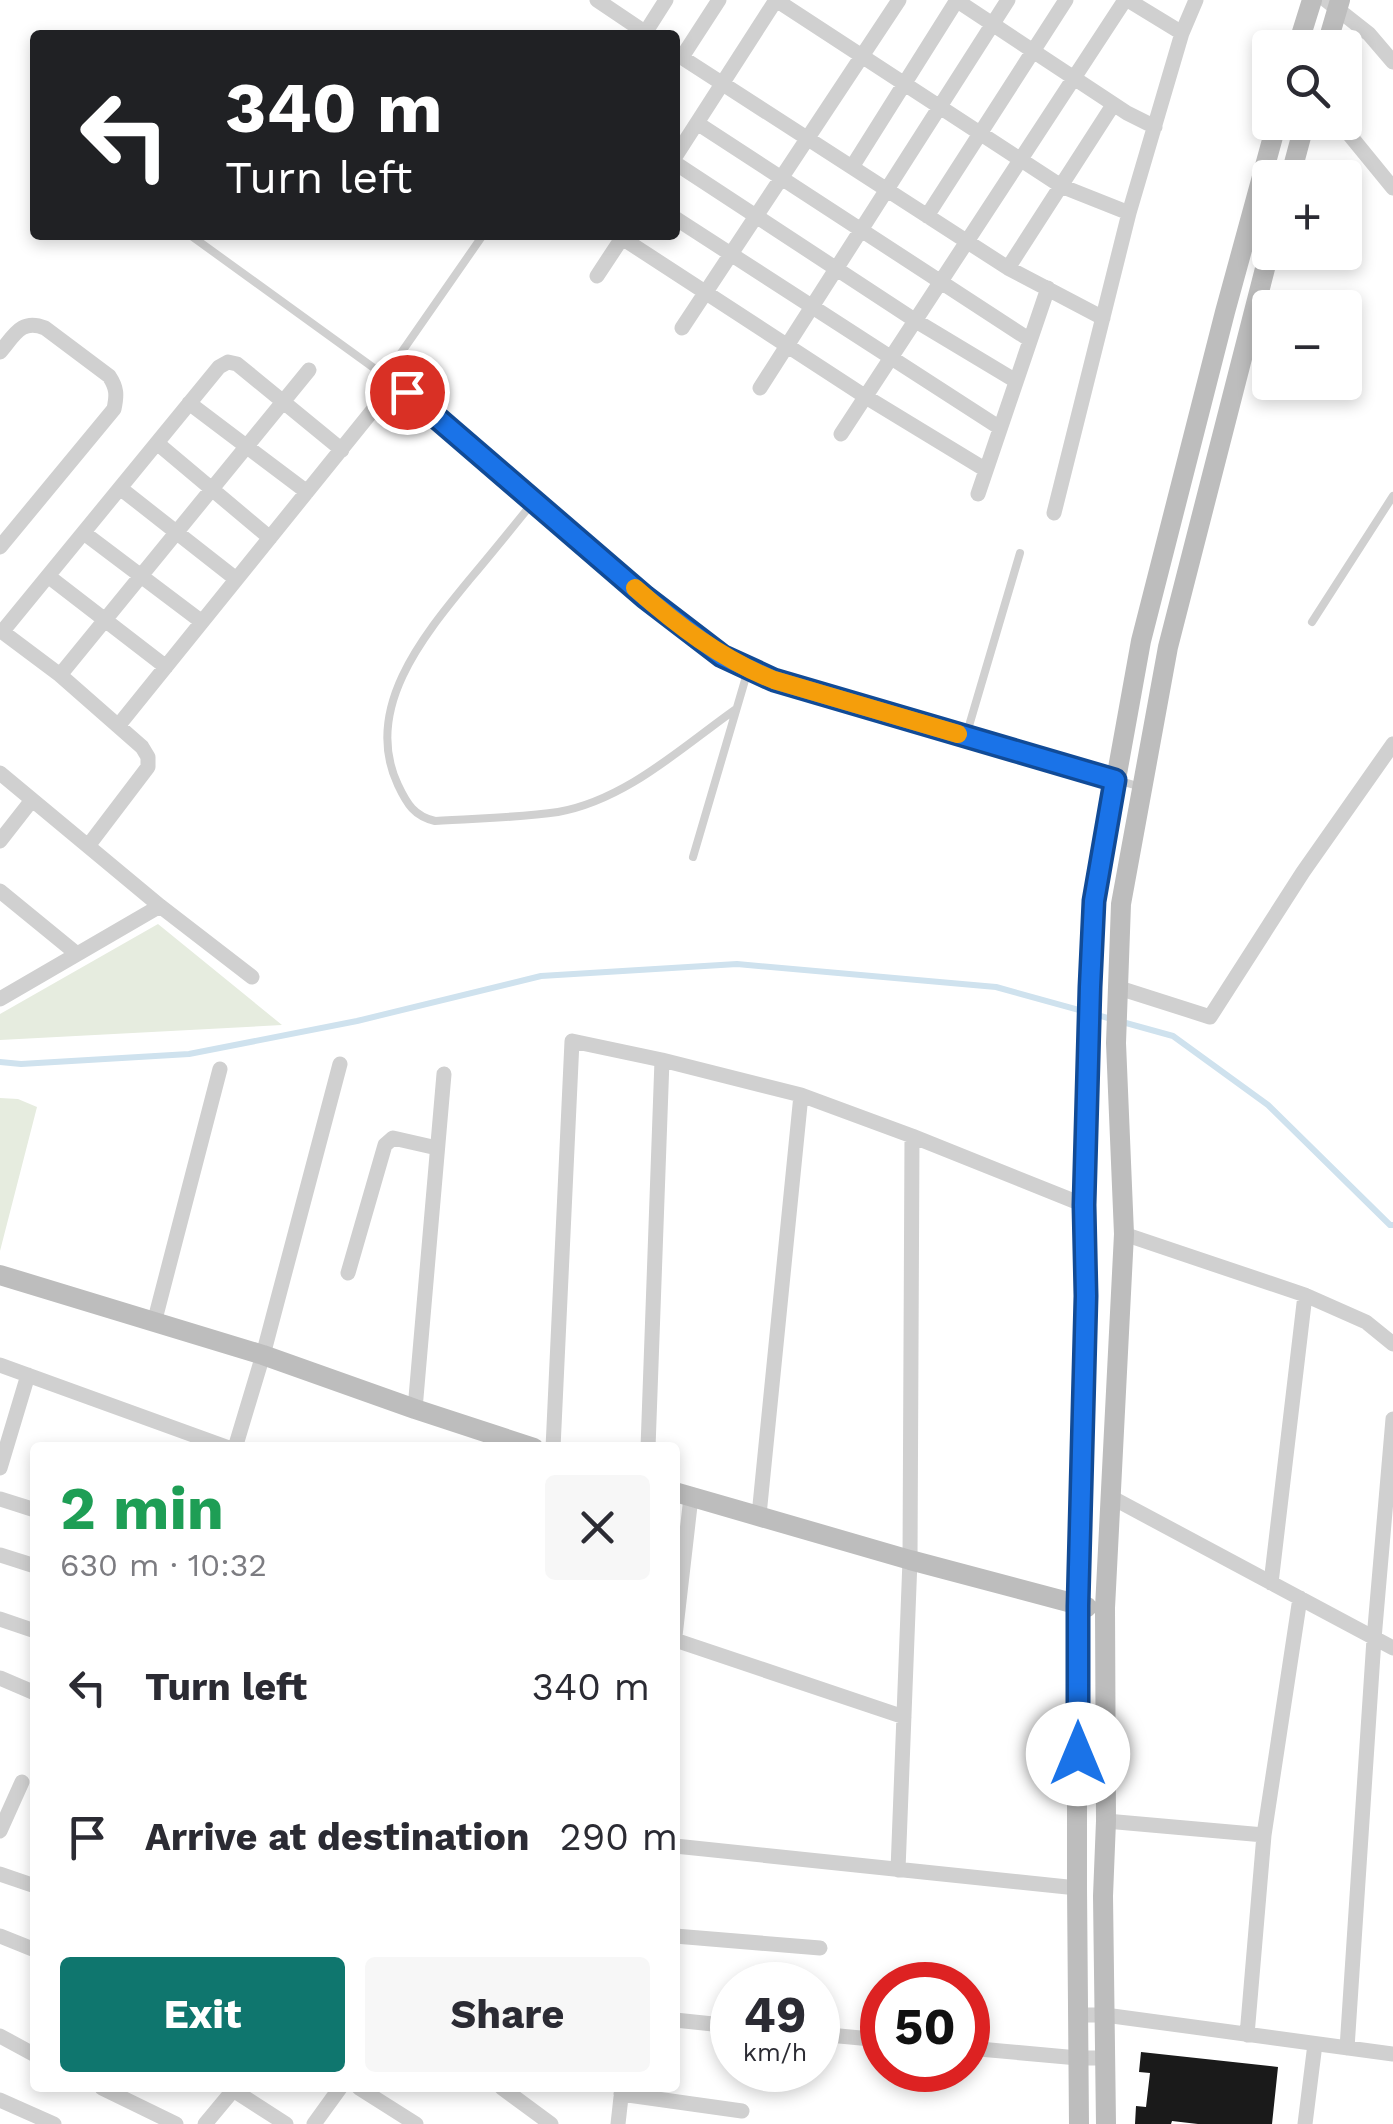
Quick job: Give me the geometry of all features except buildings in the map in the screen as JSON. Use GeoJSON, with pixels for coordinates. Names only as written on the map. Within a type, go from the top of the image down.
{"type":"FeatureCollection","features":[{"type":"Feature","properties":{"kind":"main road"},"geometry":{"type":"LineString","coordinates":[[1303,30],[1312,0]]}},
{"type":"Feature","properties":{"kind":"main road"},"geometry":{"type":"LineString","coordinates":[[1330,30],[1335,2]]}},
{"type":"Feature","properties":{"kind":"main road"},"geometry":{"type":"LineString","coordinates":[[1079,2124],[1078,1606],[1086,1296],[1084,1205],[1094,901],[1141,641],[1272,140]]}},
{"type":"Feature","properties":{"kind":"main road"},"geometry":{"type":"LineString","coordinates":[[1106,2124],[1105,1608],[1124,1234],[1116,1043],[1121,904],[1168,647],[1265,270]]}},
{"type":"Feature","properties":{"kind":"main road"},"geometry":{"type":"LineString","coordinates":[[0,1276],[263,1354],[516,1442]]}},
{"type":"Feature","properties":{"kind":"main road"},"geometry":{"type":"LineString","coordinates":[[683,1494],[1078,1606],[1105,1608]]}},
{"type":"Feature","properties":{"kind":"street"},"geometry":{"type":"LineString","coordinates":[[649,30],[666,0]]}},
{"type":"Feature","properties":{"kind":"street"},"geometry":{"type":"LineString","coordinates":[[680,52],[719,0]]}},
{"type":"Feature","properties":{"kind":"street"},"geometry":{"type":"LineString","coordinates":[[680,152],[776,0],[1061,186],[1130,214]]}},
{"type":"Feature","properties":{"kind":"street"},"geometry":{"type":"LineString","coordinates":[[682,328],[899,0]]}},
{"type":"Feature","properties":{"kind":"street"},"geometry":{"type":"LineString","coordinates":[[852,167],[957,0],[1139,121],[1155,127]]}},
{"type":"Feature","properties":{"kind":"street"},"geometry":{"type":"LineString","coordinates":[[760,388],[1008,0]]}},
{"type":"Feature","properties":{"kind":"street"},"geometry":{"type":"LineString","coordinates":[[928,216],[1066,0]]}},
{"type":"Feature","properties":{"kind":"street"},"geometry":{"type":"LineString","coordinates":[[841,434],[1127,0],[1182,33]]}},
{"type":"Feature","properties":{"kind":"street"},"geometry":{"type":"LineString","coordinates":[[1054,513],[1130,214],[1182,33],[1196,0]]}},
{"type":"Feature","properties":{"kind":"street"},"geometry":{"type":"LineString","coordinates":[[606,2],[642,30]]}},
{"type":"Feature","properties":{"kind":"street"},"geometry":{"type":"LineString","coordinates":[[1335,2],[1393,62]]}},
{"type":"Feature","properties":{"kind":"street"},"geometry":{"type":"LineString","coordinates":[[680,56],[1008,268],[1103,318]]}},
{"type":"Feature","properties":{"kind":"street"},"geometry":{"type":"LineString","coordinates":[[1008,268],[1113,104]]}},
{"type":"Feature","properties":{"kind":"street"},"geometry":{"type":"LineString","coordinates":[[697,123],[1030,340]]}},
{"type":"Feature","properties":{"kind":"street"},"geometry":{"type":"LineString","coordinates":[[1354,140],[1393,188]]}},
{"type":"Feature","properties":{"kind":"street"},"geometry":{"type":"LineString","coordinates":[[680,163],[836,269],[1016,381]]}},
{"type":"Feature","properties":{"kind":"street"},"geometry":{"type":"LineString","coordinates":[[680,221],[1000,428]]}},
{"type":"Feature","properties":{"kind":"street"},"geometry":{"type":"LineString","coordinates":[[597,276],[621,240]]}},
{"type":"Feature","properties":{"kind":"street"},"geometry":{"type":"LineString","coordinates":[[627,240],[866,397],[986,470]]}},
{"type":"Feature","properties":{"kind":"street"},"geometry":{"type":"LineString","coordinates":[[978,494],[1048,288]]}},
{"type":"Feature","properties":{"kind":"street"},"geometry":{"type":"LineString","coordinates":[[0,352],[29,324],[45,328],[109,376],[117,396],[114,409],[0,547]]}},
{"type":"Feature","properties":{"kind":"street"},"geometry":{"type":"LineString","coordinates":[[88,846],[148,766],[148,757],[142,747],[60,676],[1,631],[219,367],[228,362],[237,364],[342,450]]}},
{"type":"Feature","properties":{"kind":"street"},"geometry":{"type":"LineString","coordinates":[[60,676],[310,370]]}},
{"type":"Feature","properties":{"kind":"street"},"geometry":{"type":"LineString","coordinates":[[189,403],[307,492]]}},
{"type":"Feature","properties":{"kind":"street"},"geometry":{"type":"LineString","coordinates":[[118,726],[373,410]]}},
{"type":"Feature","properties":{"kind":"street"},"geometry":{"type":"LineString","coordinates":[[157,443],[270,538]]}},
{"type":"Feature","properties":{"kind":"street"},"geometry":{"type":"LineString","coordinates":[[120,488],[236,580]]}},
{"type":"Feature","properties":{"kind":"street"},"geometry":{"type":"LineString","coordinates":[[84,532],[202,622]]}},
{"type":"Feature","properties":{"kind":"street"},"geometry":{"type":"LineString","coordinates":[[48,576],[166,667]]}},
{"type":"Feature","properties":{"kind":"street"},"geometry":{"type":"LineString","coordinates":[[1116,987],[1210,1018],[1303,872],[1393,744]]}},
{"type":"Feature","properties":{"kind":"street"},"geometry":{"type":"LineString","coordinates":[[0,773],[252,977]]}},
{"type":"Feature","properties":{"kind":"street"},"geometry":{"type":"LineString","coordinates":[[0,841],[32,800]]}},
{"type":"Feature","properties":{"kind":"street"},"geometry":{"type":"LineString","coordinates":[[0,891],[77,954]]}},
{"type":"Feature","properties":{"kind":"street"},"geometry":{"type":"LineString","coordinates":[[4,992],[160,906]]}},
{"type":"Feature","properties":{"kind":"street"},"geometry":{"type":"LineString","coordinates":[[553,1442],[572,1040],[801,1095],[1084,1205]]}},
{"type":"Feature","properties":{"kind":"street"},"geometry":{"type":"LineString","coordinates":[[648,1442],[662,1060]]}},
{"type":"Feature","properties":{"kind":"street"},"geometry":{"type":"LineString","coordinates":[[234,1442],[263,1354],[340,1064]]}},
{"type":"Feature","properties":{"kind":"street"},"geometry":{"type":"LineString","coordinates":[[154,1322],[220,1069]]}},
{"type":"Feature","properties":{"kind":"street"},"geometry":{"type":"LineString","coordinates":[[415,1409],[444,1074]]}},
{"type":"Feature","properties":{"kind":"street"},"geometry":{"type":"LineString","coordinates":[[759,1515],[801,1095]]}},
{"type":"Feature","properties":{"kind":"street"},"geometry":{"type":"LineString","coordinates":[[898,1870],[910,1560],[912,1136]]}},
{"type":"Feature","properties":{"kind":"street"},"geometry":{"type":"LineString","coordinates":[[348,1273],[389,1140],[398,1138],[437,1148]]}},
{"type":"Feature","properties":{"kind":"street"},"geometry":{"type":"LineString","coordinates":[[1124,1234],[1305,1295],[1366,1322],[1393,1344]]}},
{"type":"Feature","properties":{"kind":"street"},"geometry":{"type":"LineString","coordinates":[[1272,1583],[1305,1295]]}},
{"type":"Feature","properties":{"kind":"street"},"geometry":{"type":"LineString","coordinates":[[0,1365],[215,1442]]}},
{"type":"Feature","properties":{"kind":"street"},"geometry":{"type":"LineString","coordinates":[[0,1468],[4,1438],[28,1376]]}},
{"type":"Feature","properties":{"kind":"street"},"geometry":{"type":"LineString","coordinates":[[1346,2048],[1393,1419]]}},
{"type":"Feature","properties":{"kind":"street"},"geometry":{"type":"LineString","coordinates":[[680,1548],[683,1494]]}},
{"type":"Feature","properties":{"kind":"street"},"geometry":{"type":"LineString","coordinates":[[1109,1496],[1393,1648]]}},
{"type":"Feature","properties":{"kind":"street"},"geometry":{"type":"LineString","coordinates":[[0,1498],[30,1508]]}},
{"type":"Feature","properties":{"kind":"street"},"geometry":{"type":"LineString","coordinates":[[0,1555],[30,1564]]}},
{"type":"Feature","properties":{"kind":"street"},"geometry":{"type":"LineString","coordinates":[[1248,2035],[1264,1835],[1300,1598]]}},
{"type":"Feature","properties":{"kind":"street"},"geometry":{"type":"LineString","coordinates":[[0,1619],[30,1630]]}},
{"type":"Feature","properties":{"kind":"street"},"geometry":{"type":"LineString","coordinates":[[680,1640],[904,1717]]}},
{"type":"Feature","properties":{"kind":"street"},"geometry":{"type":"LineString","coordinates":[[0,1678],[30,1691]]}},
{"type":"Feature","properties":{"kind":"street"},"geometry":{"type":"LineString","coordinates":[[0,1832],[22,1782]]}},
{"type":"Feature","properties":{"kind":"street"},"geometry":{"type":"LineString","coordinates":[[1106,1821],[1264,1835]]}},
{"type":"Feature","properties":{"kind":"street"},"geometry":{"type":"LineString","coordinates":[[680,1847],[1076,1888]]}},
{"type":"Feature","properties":{"kind":"street"},"geometry":{"type":"LineString","coordinates":[[0,1874],[30,1884]]}},
{"type":"Feature","properties":{"kind":"street"},"geometry":{"type":"LineString","coordinates":[[0,1936],[30,1948]]}},
{"type":"Feature","properties":{"kind":"street"},"geometry":{"type":"LineString","coordinates":[[680,1936],[820,1948]]}},
{"type":"Feature","properties":{"kind":"street"},"geometry":{"type":"LineString","coordinates":[[1078,2015],[1105,2015],[1393,2054]]}},
{"type":"Feature","properties":{"kind":"street"},"geometry":{"type":"LineString","coordinates":[[680,2021],[710,2024]]}},
{"type":"Feature","properties":{"kind":"street"},"geometry":{"type":"LineString","coordinates":[[0,2036],[30,2052]]}},
{"type":"Feature","properties":{"kind":"street"},"geometry":{"type":"LineString","coordinates":[[1305,2124],[1315,2044]]}},
{"type":"Feature","properties":{"kind":"street"},"geometry":{"type":"LineString","coordinates":[[990,2050],[1105,2058]]}},
{"type":"Feature","properties":{"kind":"street"},"geometry":{"type":"LineString","coordinates":[[110,2092],[176,2124]]}},
{"type":"Feature","properties":{"kind":"street"},"geometry":{"type":"LineString","coordinates":[[204,2124],[231,2092]]}},
{"type":"Feature","properties":{"kind":"street"},"geometry":{"type":"LineString","coordinates":[[240,2092],[286,2124]]}},
{"type":"Feature","properties":{"kind":"street"},"geometry":{"type":"LineString","coordinates":[[314,2124],[337,2092]]}},
{"type":"Feature","properties":{"kind":"street"},"geometry":{"type":"LineString","coordinates":[[364,2092],[397,2119],[416,2124]]}},
{"type":"Feature","properties":{"kind":"street"},"geometry":{"type":"LineString","coordinates":[[507,2092],[551,2124]]}},
{"type":"Feature","properties":{"kind":"street"},"geometry":{"type":"LineString","coordinates":[[618,2124],[622,2092]]}},
{"type":"Feature","properties":{"kind":"street"},"geometry":{"type":"LineString","coordinates":[[628,2092],[742,2111]]}},
{"type":"Feature","properties":{"kind":"street"},"geometry":{"type":"LineString","coordinates":[[0,2100],[54,2124]]}},
{"type":"Feature","properties":{"kind":"lane"},"geometry":{"type":"LineString","coordinates":[[197,240],[407,392],[645,597],[722,656],[774,680],[1141,787]]}},
{"type":"Feature","properties":{"kind":"lane"},"geometry":{"type":"LineString","coordinates":[[386,376],[480,240]]}},
{"type":"Feature","properties":{"kind":"lane"},"geometry":{"type":"LineString","coordinates":[[1312,622],[1393,496]]}},
{"type":"Feature","properties":{"kind":"lane"},"geometry":{"type":"LineString","coordinates":[[534,501],[440,615],[395,691],[387,751],[393,774],[414,812],[435,821],[559,812],[607,796],[640,777],[736,708]]}},
{"type":"Feature","properties":{"kind":"lane"},"geometry":{"type":"LineString","coordinates":[[966,736],[1020,553]]}},
{"type":"Feature","properties":{"kind":"lane"},"geometry":{"type":"LineString","coordinates":[[692,857],[748,670]]}},
{"type":"Feature","properties":{"kind":"shaded area"},"geometry":{"type":"Polygon","coordinates":[[[158,924],[282,1025],[0,1040],[0,1014],[158,924]]]}},
{"type":"Feature","properties":{"kind":"shaded area"},"geometry":{"type":"Polygon","coordinates":[[[0,1098],[18,1099],[37,1107],[0,1251],[0,1098]]]}},
{"type":"Feature","properties":{"kind":"waterway"},"geometry":{"type":"LineString","coordinates":[[0,1062],[189,1054],[357,1021],[541,976],[737,964],[996,987],[1173,1036],[1268,1105],[1393,1225]]}},
{"type":"Feature","properties":{"kind":"slow traffic"},"geometry":{"type":"LineString","coordinates":[[635,588],[722,656],[748,670],[958,734]]}},
{"type":"Feature","properties":{"kind":"route"},"geometry":{"type":"LineString","coordinates":[[407,392],[645,597],[722,656],[774,680],[1115,780],[1094,901],[1090,987],[1078,1754]]}}]}
